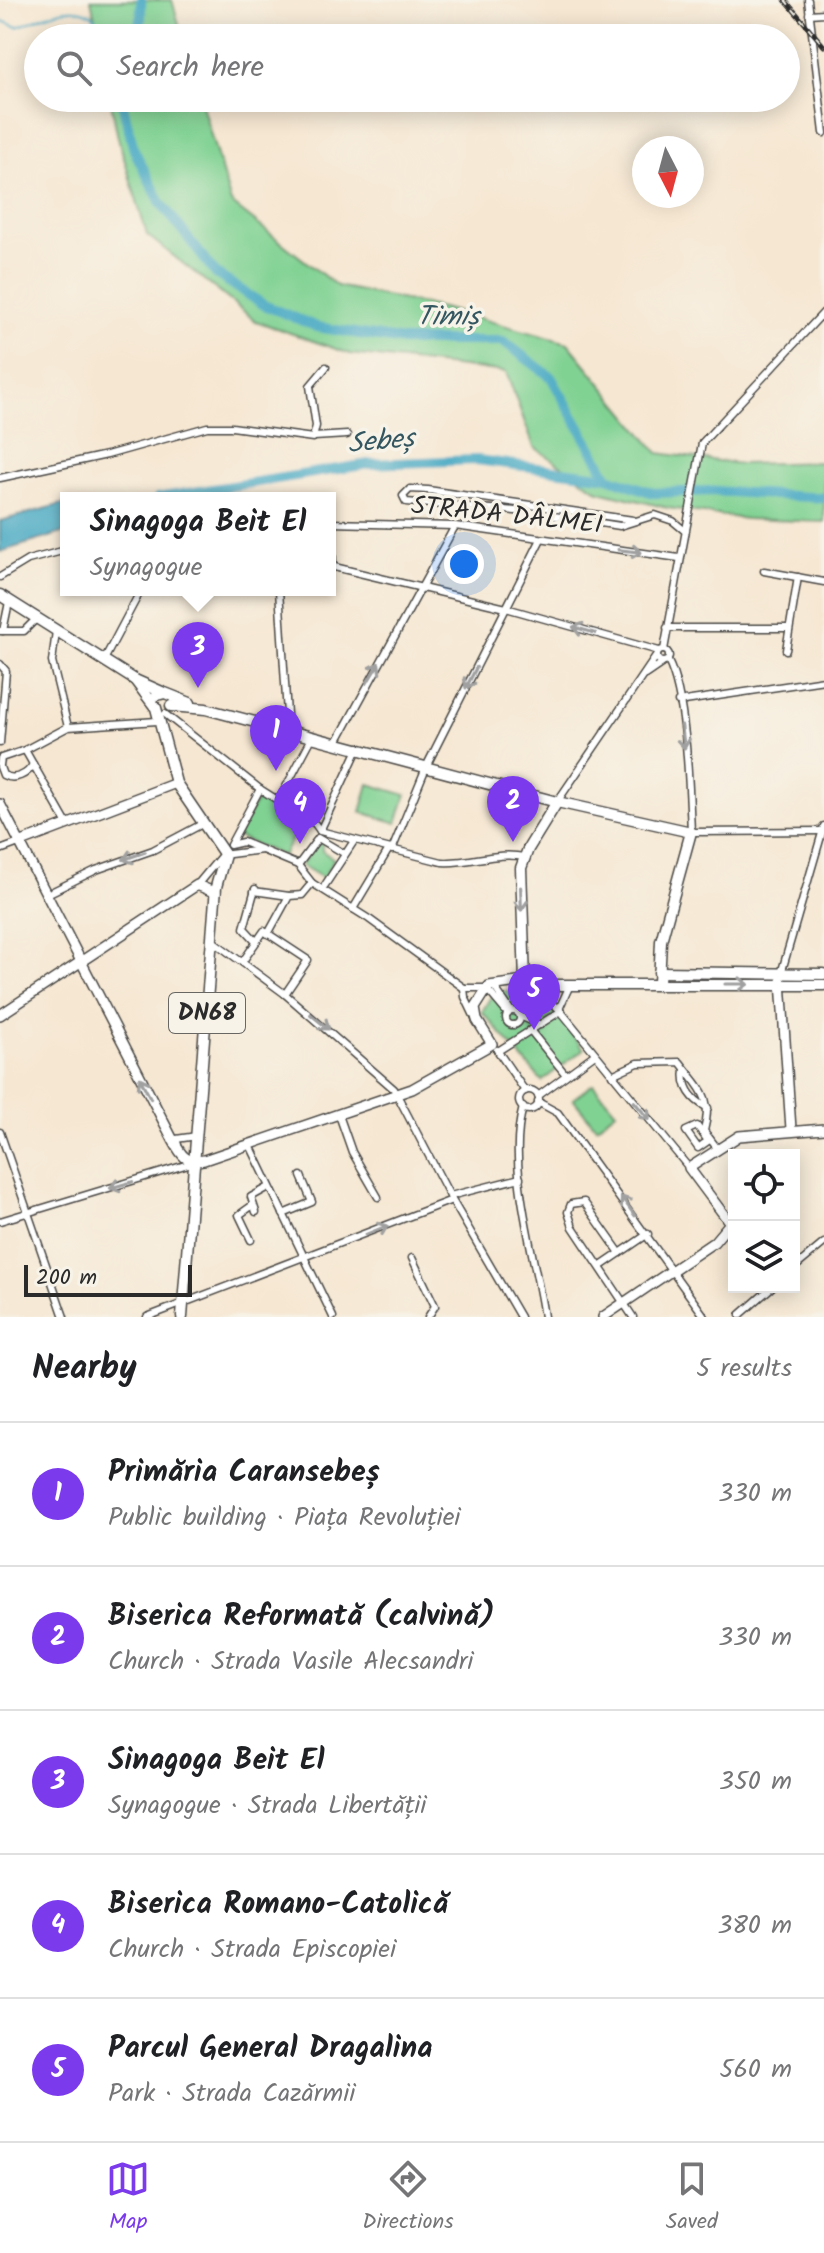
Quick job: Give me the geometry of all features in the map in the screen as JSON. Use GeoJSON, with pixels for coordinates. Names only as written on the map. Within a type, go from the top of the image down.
{"type":"FeatureCollection","features":[{"type":"Feature","properties":{"kind":"main road"},"geometry":{"type":"LineString","coordinates":[[4,599],[135,680],[162,708],[176,783],[227,850]]}},
{"type":"Feature","properties":{"kind":"main road"},"geometry":{"type":"LineString","coordinates":[[162,708],[199,707],[427,765],[557,802],[691,832],[661,941],[659,978]]}},
{"type":"Feature","properties":{"kind":"main road"},"geometry":{"type":"LineString","coordinates":[[557,802],[524,857],[520,884],[525,981],[570,985],[659,978],[781,979],[824,974]]}},
{"type":"Feature","properties":{"kind":"main road","name":"DN68"},"geometry":{"type":"LineString","coordinates":[[182,1317],[216,893],[227,850]]}},
{"type":"Feature","properties":{"kind":"main road"},"geometry":{"type":"LineString","coordinates":[[781,979],[824,985]]}},
{"type":"Feature","properties":{"kind":"street"},"geometry":{"type":"LineString","coordinates":[[808,0],[824,133]]}},
{"type":"Feature","properties":{"kind":"street"},"geometry":{"type":"LineString","coordinates":[[809,14],[824,13]]}},
{"type":"Feature","properties":{"kind":"street"},"geometry":{"type":"LineString","coordinates":[[557,802],[638,679],[660,652],[702,443],[824,312]]}},
{"type":"Feature","properties":{"kind":"street"},"geometry":{"type":"LineString","coordinates":[[314,437],[310,386],[326,367]]}},
{"type":"Feature","properties":{"kind":"street"},"geometry":{"type":"LineString","coordinates":[[0,478],[107,455],[207,427],[232,427],[307,439],[347,435]]}},
{"type":"Feature","properties":{"kind":"street"},"geometry":{"type":"LineString","coordinates":[[633,520],[428,490],[410,489],[403,496],[406,502],[528,512],[620,526],[655,515],[673,521],[684,536]]}},
{"type":"Feature","properties":{"kind":"street","name":"STRADA DÂLMEI"},"geometry":{"type":"LineString","coordinates":[[336,523],[455,526],[679,558]]}},
{"type":"Feature","properties":{"kind":"street"},"geometry":{"type":"LineString","coordinates":[[337,742],[455,526]]}},
{"type":"Feature","properties":{"kind":"street"},"geometry":{"type":"LineString","coordinates":[[353,909],[390,849],[427,765],[541,539]]}},
{"type":"Feature","properties":{"kind":"street"},"geometry":{"type":"LineString","coordinates":[[0,577],[28,560],[60,552]]}},
{"type":"Feature","properties":{"kind":"street"},"geometry":{"type":"LineString","coordinates":[[336,567],[506,608],[669,653],[666,662],[638,679]]}},
{"type":"Feature","properties":{"kind":"street"},"geometry":{"type":"LineString","coordinates":[[764,571],[824,582]]}},
{"type":"Feature","properties":{"kind":"street"},"geometry":{"type":"LineString","coordinates":[[786,650],[798,577]]}},
{"type":"Feature","properties":{"kind":"street"},"geometry":{"type":"LineString","coordinates":[[104,660],[138,596]]}},
{"type":"Feature","properties":{"kind":"street"},"geometry":{"type":"LineString","coordinates":[[279,596],[288,730]]}},
{"type":"Feature","properties":{"kind":"street"},"geometry":{"type":"LineString","coordinates":[[4,599],[2,631],[24,631],[35,620]]}},
{"type":"Feature","properties":{"kind":"street"},"geometry":{"type":"LineString","coordinates":[[667,628],[788,628]]}},
{"type":"Feature","properties":{"kind":"street"},"geometry":{"type":"LineString","coordinates":[[56,631],[52,662],[68,727]]}},
{"type":"Feature","properties":{"kind":"street"},"geometry":{"type":"LineString","coordinates":[[660,652],[678,702],[691,832],[823,829],[781,979],[791,1129]]}},
{"type":"Feature","properties":{"kind":"street"},"geometry":{"type":"LineString","coordinates":[[0,664],[6,671],[0,743]]}},
{"type":"Feature","properties":{"kind":"street"},"geometry":{"type":"LineString","coordinates":[[678,702],[824,680]]}},
{"type":"Feature","properties":{"kind":"street"},"geometry":{"type":"LineString","coordinates":[[33,764],[30,770],[16,777],[1,766],[68,727],[162,708],[260,789],[315,824],[318,837],[345,854]]}},
{"type":"Feature","properties":{"kind":"street"},"geometry":{"type":"LineString","coordinates":[[279,800],[313,736]]}},
{"type":"Feature","properties":{"kind":"street"},"geometry":{"type":"LineString","coordinates":[[298,865],[318,837],[359,747]]}},
{"type":"Feature","properties":{"kind":"street"},"geometry":{"type":"LineString","coordinates":[[25,750],[39,768],[67,824]]}},
{"type":"Feature","properties":{"kind":"street"},"geometry":{"type":"LineString","coordinates":[[0,850],[176,783]]}},
{"type":"Feature","properties":{"kind":"street"},"geometry":{"type":"LineString","coordinates":[[0,1015],[197,885],[227,850],[260,789]]}},
{"type":"Feature","properties":{"kind":"street"},"geometry":{"type":"LineString","coordinates":[[0,804],[79,963],[182,1156],[195,1162]]}},
{"type":"Feature","properties":{"kind":"street"},"geometry":{"type":"LineString","coordinates":[[45,895],[96,870],[153,850],[204,823]]}},
{"type":"Feature","properties":{"kind":"street"},"geometry":{"type":"LineString","coordinates":[[318,837],[354,841],[454,863],[499,855],[524,857]]}},
{"type":"Feature","properties":{"kind":"street"},"geometry":{"type":"LineString","coordinates":[[325,885],[354,841]]}},
{"type":"Feature","properties":{"kind":"street"},"geometry":{"type":"LineString","coordinates":[[227,850],[243,842],[298,865],[312,883],[464,988],[525,981],[560,1010],[729,1221]]}},
{"type":"Feature","properties":{"kind":"street"},"geometry":{"type":"LineString","coordinates":[[227,850],[262,850]]}},
{"type":"Feature","properties":{"kind":"street"},"geometry":{"type":"LineString","coordinates":[[256,941],[244,928],[255,890],[302,895],[312,883]]}},
{"type":"Feature","properties":{"kind":"street"},"geometry":{"type":"LineString","coordinates":[[197,885],[216,893]]}},
{"type":"Feature","properties":{"kind":"street"},"geometry":{"type":"LineString","coordinates":[[243,961],[284,909],[289,896]]}},
{"type":"Feature","properties":{"kind":"street"},"geometry":{"type":"LineString","coordinates":[[266,932],[308,960],[285,994]]}},
{"type":"Feature","properties":{"kind":"street"},"geometry":{"type":"LineString","coordinates":[[213,941],[285,994],[374,1069],[398,1095],[451,1198],[520,1317]]}},
{"type":"Feature","properties":{"kind":"street"},"geometry":{"type":"LineString","coordinates":[[0,1221],[250,1145],[398,1095],[540,1025],[560,1010],[570,985]]}},
{"type":"Feature","properties":{"kind":"street"},"geometry":{"type":"LineString","coordinates":[[477,1020],[475,1008],[490,987]]}},
{"type":"Feature","properties":{"kind":"street"},"geometry":{"type":"LineString","coordinates":[[490,987],[509,1013],[540,1025]]}},
{"type":"Feature","properties":{"kind":"street"},"geometry":{"type":"LineString","coordinates":[[464,988],[469,1009],[525,1091]]}},
{"type":"Feature","properties":{"kind":"street"},"geometry":{"type":"LineString","coordinates":[[509,1013],[508,1022],[515,1024]]}},
{"type":"Feature","properties":{"kind":"street"},"geometry":{"type":"LineString","coordinates":[[517,1036],[515,1024],[520,1016]]}},
{"type":"Feature","properties":{"kind":"street"},"geometry":{"type":"LineString","coordinates":[[530,1030],[566,1075]]}},
{"type":"Feature","properties":{"kind":"street"},"geometry":{"type":"LineString","coordinates":[[523,1107],[532,1109],[538,1099],[595,1054]]}},
{"type":"Feature","properties":{"kind":"street"},"geometry":{"type":"LineString","coordinates":[[612,1075],[629,1065],[680,1062],[708,1098],[709,1123],[704,1131],[717,1148]]}},
{"type":"Feature","properties":{"kind":"street"},"geometry":{"type":"LineString","coordinates":[[544,1317],[520,1178],[517,1126],[523,1107],[520,1097],[531,1090],[558,1113],[705,1317]]}},
{"type":"Feature","properties":{"kind":"street"},"geometry":{"type":"LineString","coordinates":[[339,1115],[352,1152],[378,1197]]}},
{"type":"Feature","properties":{"kind":"street"},"geometry":{"type":"LineString","coordinates":[[689,1168],[739,1136],[791,1129],[824,1129]]}},
{"type":"Feature","properties":{"kind":"street"},"geometry":{"type":"LineString","coordinates":[[0,1132],[64,1317]]}},
{"type":"Feature","properties":{"kind":"street"},"geometry":{"type":"LineString","coordinates":[[195,1136],[189,1155],[183,1153],[174,1140],[195,1136]]}},
{"type":"Feature","properties":{"kind":"street"},"geometry":{"type":"LineString","coordinates":[[250,1145],[333,1317]]}},
{"type":"Feature","properties":{"kind":"street"},"geometry":{"type":"LineString","coordinates":[[283,1214],[312,1202],[301,1176]]}},
{"type":"Feature","properties":{"kind":"street"},"geometry":{"type":"LineString","coordinates":[[147,1317],[451,1198],[520,1178]]}},
{"type":"Feature","properties":{"kind":"street"},"geometry":{"type":"LineString","coordinates":[[251,1240],[239,1215],[255,1208],[251,1197],[269,1187]]}},
{"type":"Feature","properties":{"kind":"street"},"geometry":{"type":"LineString","coordinates":[[620,1253],[584,1202],[571,1204],[568,1212],[573,1227],[633,1317]]}},
{"type":"Feature","properties":{"kind":"street"},"geometry":{"type":"LineString","coordinates":[[603,1317],[728,1229]]}},
{"type":"Feature","properties":{"kind":"street"},"geometry":{"type":"LineString","coordinates":[[601,1266],[648,1234]]}},
{"type":"Feature","properties":{"kind":"street"},"geometry":{"type":"LineString","coordinates":[[800,1263],[824,1243]]}},
{"type":"Feature","properties":{"kind":"street"},"geometry":{"type":"LineString","coordinates":[[412,1258],[435,1306],[428,1317]]}},
{"type":"Feature","properties":{"kind":"street"},"geometry":{"type":"LineString","coordinates":[[740,1315],[765,1293]]}},
{"type":"Feature","properties":{"kind":"green space"},"geometry":{"type":"Polygon","coordinates":[[[91,0],[172,0],[179,24],[96,24],[91,0]]]}},
{"type":"Feature","properties":{"kind":"green space"},"geometry":{"type":"Polygon","coordinates":[[[113,112],[204,112],[231,203],[337,286],[442,308],[568,343],[658,453],[741,464],[824,462],[824,522],[746,519],[668,508],[599,491],[534,447],[506,372],[350,354],[256,321],[147,235],[113,112]]]}},
{"type":"Feature","properties":{"kind":"green space"},"geometry":{"type":"Polygon","coordinates":[[[369,784],[406,795],[397,823],[361,812],[369,784]]]}},
{"type":"Feature","properties":{"kind":"green space"},"geometry":{"type":"Polygon","coordinates":[[[259,797],[301,822],[283,856],[236,836],[259,797]]]}},
{"type":"Feature","properties":{"kind":"green space"},"geometry":{"type":"Polygon","coordinates":[[[318,840],[322,843],[322,851],[334,859],[323,878],[301,865],[318,840]]]}},
{"type":"Feature","properties":{"kind":"green space"},"geometry":{"type":"Polygon","coordinates":[[[494,991],[539,991],[584,1049],[542,1081],[482,1012],[494,991]]]}},
{"type":"Feature","properties":{"kind":"green space"},"geometry":{"type":"Polygon","coordinates":[[[593,1084],[616,1111],[596,1127],[573,1099],[593,1084]]]}},
{"type":"Feature","properties":{"kind":"water"},"geometry":{"type":"Polygon","coordinates":[[[60,505],[60,534],[0,552],[0,521],[60,505]]]}},
{"type":"Feature","properties":{"kind":"waterway","name":"Timiș"},"geometry":{"type":"LineString","coordinates":[[139,24],[141,0]]}},
{"type":"Feature","properties":{"kind":"waterway"},"geometry":{"type":"LineString","coordinates":[[25,24],[65,10],[84,12],[93,16],[98,24]]}},
{"type":"Feature","properties":{"kind":"waterway"},"geometry":{"type":"LineString","coordinates":[[0,20],[17,27],[24,24]]}},
{"type":"Feature","properties":{"kind":"waterway","name":"Timiș"},"geometry":{"type":"LineString","coordinates":[[124,112],[134,150],[161,203],[216,274],[264,305],[317,327],[403,341],[503,341],[551,377],[608,477]]}},
{"type":"Feature","properties":{"kind":"waterway","name":"Sebeș"},"geometry":{"type":"LineString","coordinates":[[195,492],[369,464],[477,460],[608,477],[653,493],[714,491],[824,498]]}},
{"type":"Feature","properties":{"kind":"railway"},"geometry":{"type":"LineString","coordinates":[[785,0],[824,46]]}},
{"type":"Feature","properties":{"kind":"place","name":"Sinagoga Beit El"},"geometry":{"type":"Point","coordinates":[198,688]}},
{"type":"Feature","properties":{"kind":"place","name":"Primăria Caransebeș"},"geometry":{"type":"Point","coordinates":[276,771]}},
{"type":"Feature","properties":{"kind":"place","name":"Biserica Reformată (calvină)"},"geometry":{"type":"Point","coordinates":[513,842]}},
{"type":"Feature","properties":{"kind":"place","name":"Biserica Romano-Catolică"},"geometry":{"type":"Point","coordinates":[300,844]}},
{"type":"Feature","properties":{"kind":"place","name":"Parcul General Dragalina"},"geometry":{"type":"Point","coordinates":[534,1030]}}]}
